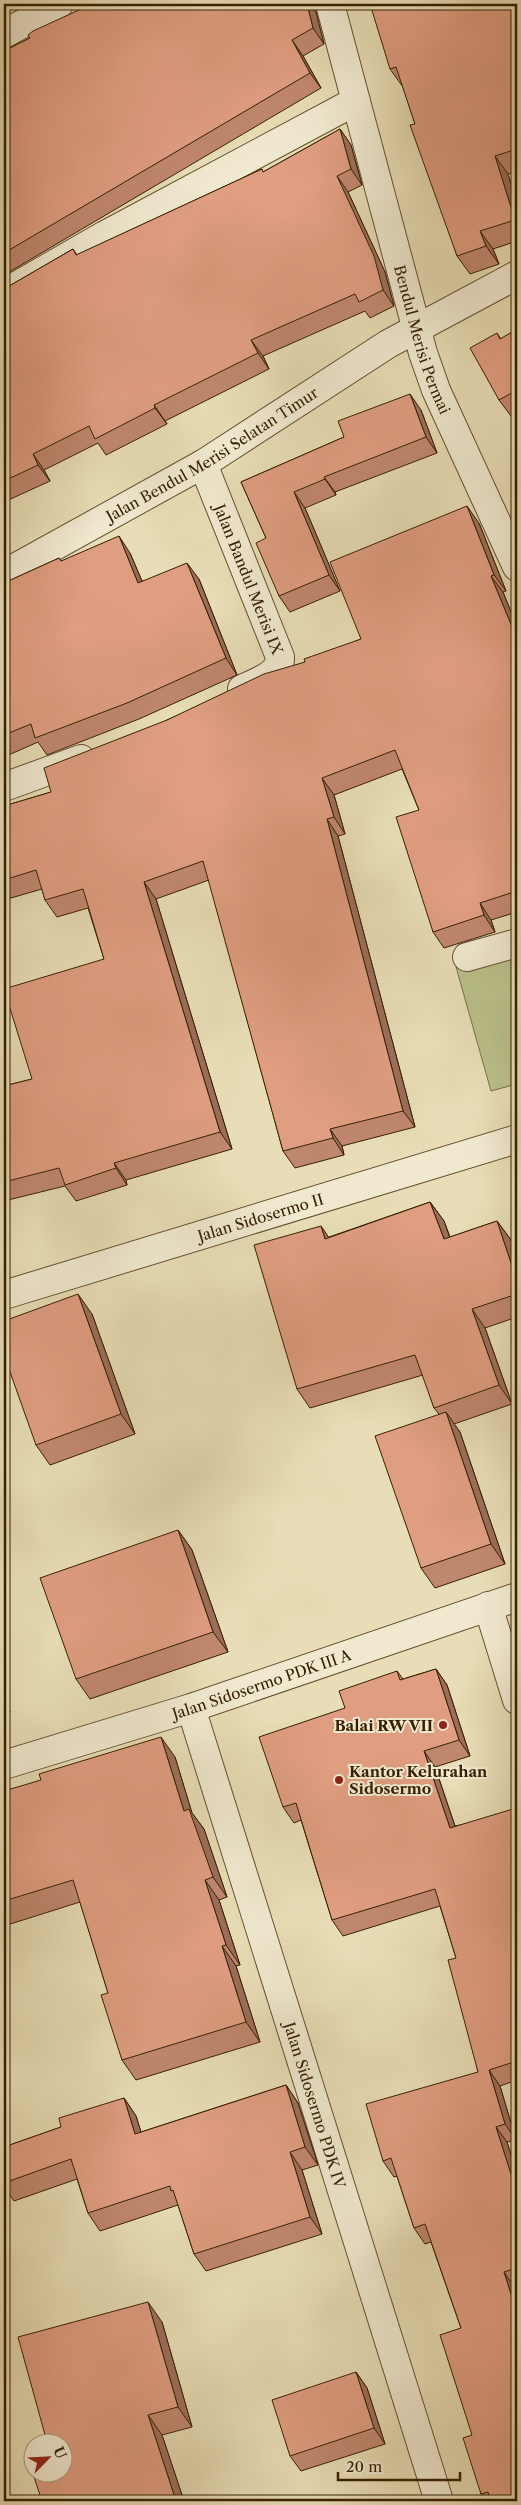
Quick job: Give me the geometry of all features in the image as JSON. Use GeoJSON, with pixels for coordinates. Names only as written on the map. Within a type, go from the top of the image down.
{"type":"FeatureCollection","features":[{"type":"Feature","properties":{"kind":"street"},"geometry":{"type":"LineString","coordinates":[[4,34],[59,4]]}},
{"type":"Feature","properties":{"kind":"street","name":"Bendul Merisi Permai"},"geometry":{"type":"LineString","coordinates":[[330,4],[426,362],[436,390],[515,554]]}},
{"type":"Feature","properties":{"kind":"street"},"geometry":{"type":"LineString","coordinates":[[4,292],[105,235],[356,101]]}},
{"type":"Feature","properties":{"kind":"street","name":"Jalan Bendul Merisi Selatan Timur"},"geometry":{"type":"LineString","coordinates":[[4,574],[203,464],[417,327],[517,275]]}},
{"type":"Feature","properties":{"kind":"street","name":"Jalan Bandul Merisi IX"},"geometry":{"type":"LineString","coordinates":[[203,464],[280,657],[280,662],[272,673],[223,699]]}},
{"type":"Feature","properties":{"kind":"street"},"geometry":{"type":"LineString","coordinates":[[4,787],[108,748]]}},
{"type":"Feature","properties":{"kind":"street"},"geometry":{"type":"LineString","coordinates":[[467,957],[517,942]]}},
{"type":"Feature","properties":{"kind":"street","name":"Jalan Sidosermo II"},"geometry":{"type":"LineString","coordinates":[[4,1296],[517,1138]]}},
{"type":"Feature","properties":{"kind":"street","name":"Jalan Sidosermo PDK III A"},"geometry":{"type":"LineString","coordinates":[[4,1766],[191,1708],[517,1597]]}},
{"type":"Feature","properties":{"kind":"street"},"geometry":{"type":"LineString","coordinates":[[488,1606],[517,1700]]}},
{"type":"Feature","properties":{"kind":"street","name":"Jalan Sidosermo PDK IV"},"geometry":{"type":"LineString","coordinates":[[191,1708],[439,2501]]}},
{"type":"Feature","properties":{"kind":"green space"},"geometry":{"type":"Polygon","coordinates":[[[517,950],[517,1084],[491,1091],[456,967],[517,950]]]}},
{"type":"Feature","properties":{"kind":"building"},"geometry":{"type":"Polygon","coordinates":[[[92,4],[307,4],[313,28],[292,40],[310,73],[4,253],[4,51],[30,38],[28,35],[33,31],[92,4]]]}},
{"type":"Feature","properties":{"kind":"building"},"geometry":{"type":"Polygon","coordinates":[[[370,4],[517,4],[517,149],[495,156],[515,220],[480,231],[486,246],[457,256],[410,125],[415,124],[396,67],[390,69],[370,4]]]}},
{"type":"Feature","properties":{"kind":"building"},"geometry":{"type":"Polygon","coordinates":[[[340,129],[351,169],[337,176],[374,256],[383,290],[359,302],[355,294],[251,340],[258,353],[154,405],[155,408],[95,439],[89,426],[33,454],[38,465],[4,481],[4,289],[73,249],[76,255],[262,169],[263,172],[340,129]]]}},
{"type":"Feature","properties":{"kind":"building"},"geometry":{"type":"Polygon","coordinates":[[[517,329],[517,390],[499,400],[470,348],[497,333],[500,339],[517,329]]]}},
{"type":"Feature","properties":{"kind":"building"},"geometry":{"type":"Polygon","coordinates":[[[410,394],[426,437],[324,477],[325,479],[294,492],[329,575],[279,596],[256,543],[266,538],[241,482],[344,437],[338,421],[410,394]]]}},
{"type":"Feature","properties":{"kind":"building"},"geometry":{"type":"Polygon","coordinates":[[[467,506],[494,575],[491,576],[517,639],[517,891],[480,903],[484,915],[433,932],[396,817],[419,810],[395,750],[322,778],[334,817],[327,819],[403,1111],[330,1129],[333,1138],[283,1151],[203,861],[144,882],[220,1132],[114,1163],[116,1168],[65,1185],[59,1168],[4,1182],[4,1086],[32,1079],[4,989],[104,959],[83,889],[45,900],[36,870],[4,880],[4,806],[51,792],[44,768],[167,720],[264,674],[305,662],[304,659],[361,639],[330,562],[467,506]]]}},
{"type":"Feature","properties":{"kind":"building"},"geometry":{"type":"Polygon","coordinates":[[[119,536],[138,583],[187,563],[226,658],[127,703],[35,738],[31,724],[4,735],[4,583],[59,558],[61,561],[119,536]]]}},
{"type":"Feature","properties":{"kind":"building"},"geometry":{"type":"Polygon","coordinates":[[[430,1202],[444,1239],[497,1221],[517,1281],[517,1294],[472,1309],[499,1385],[434,1408],[415,1355],[297,1389],[254,1245],[321,1226],[325,1239],[430,1202]]]}},
{"type":"Feature","properties":{"kind":"building"},"geometry":{"type":"Polygon","coordinates":[[[78,1294],[121,1414],[36,1445],[4,1355],[4,1321],[78,1294]]]}},
{"type":"Feature","properties":{"kind":"building"},"geometry":{"type":"Polygon","coordinates":[[[517,1382],[517,1399],[512,1383],[517,1382]]]}},
{"type":"Feature","properties":{"kind":"building"},"geometry":{"type":"Polygon","coordinates":[[[446,1412],[491,1544],[421,1568],[375,1436],[446,1412]]]}},
{"type":"Feature","properties":{"kind":"building"},"geometry":{"type":"Polygon","coordinates":[[[178,1530],[213,1632],[76,1679],[40,1578],[178,1530]]]}},
{"type":"Feature","properties":{"kind":"building"},"geometry":{"type":"Polygon","coordinates":[[[436,1669],[459,1740],[424,1751],[450,1828],[513,1809],[517,1822],[517,2061],[489,2070],[505,2124],[496,2127],[517,2193],[517,2268],[504,2272],[517,2313],[517,2501],[491,2501],[488,2492],[481,2494],[463,2438],[472,2435],[440,2335],[461,2328],[425,2224],[414,2228],[391,2158],[383,2161],[366,2104],[478,2072],[448,1960],[456,1958],[435,1889],[332,1920],[296,1803],[283,1807],[259,1737],[345,1708],[339,1691],[397,1671],[400,1680],[436,1669]]]}},
{"type":"Feature","properties":{"kind":"building"},"geometry":{"type":"Polygon","coordinates":[[[161,1737],[184,1811],[189,1809],[213,1877],[205,1880],[226,1945],[222,1946],[246,2022],[122,2060],[101,1995],[108,1993],[73,1880],[4,1901],[4,1791],[41,1780],[39,1774],[161,1737]]]}},
{"type":"Feature","properties":{"kind":"building"},"geometry":{"type":"Polygon","coordinates":[[[286,2085],[305,2147],[290,2152],[310,2217],[194,2254],[170,2186],[88,2213],[71,2159],[4,2183],[4,2147],[61,2127],[59,2118],[124,2098],[135,2134],[286,2085]]]}},
{"type":"Feature","properties":{"kind":"building"},"geometry":{"type":"Polygon","coordinates":[[[148,2302],[178,2407],[148,2415],[176,2501],[42,2501],[35,2482],[72,2482],[72,2432],[44,2432],[18,2337],[148,2302]]]}},
{"type":"Feature","properties":{"kind":"building"},"geometry":{"type":"Polygon","coordinates":[[[356,2372],[374,2428],[290,2456],[272,2400],[356,2372]]]}},
{"type":"Feature","properties":{"kind":"place","name":"Balai RW VII"},"geometry":{"type":"Point","coordinates":[443,1725]}},
{"type":"Feature","properties":{"kind":"place","name":"Kantor Kelurahan Sidosermo"},"geometry":{"type":"Point","coordinates":[339,1780]}}]}
